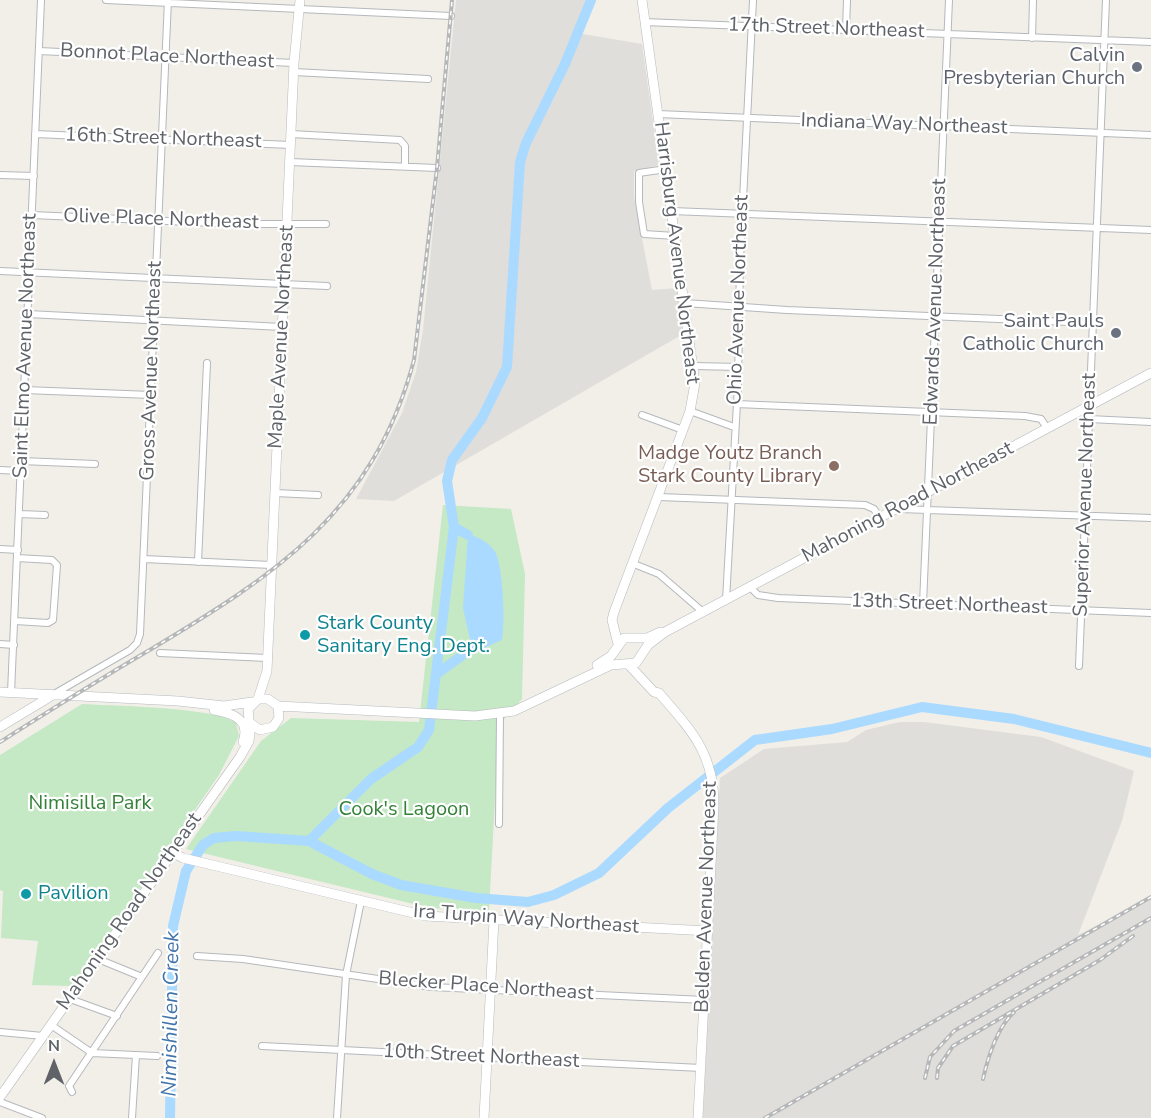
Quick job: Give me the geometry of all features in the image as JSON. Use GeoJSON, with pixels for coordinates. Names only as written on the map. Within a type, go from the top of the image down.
{"type":"FeatureCollection","features":[{"type":"Feature","properties":{"kind":"street","name":"Saint Elmo Avenue Northeast"},"geometry":{"type":"LineString","coordinates":[[11,693],[41,0]]}},
{"type":"Feature","properties":{"kind":"street"},"geometry":{"type":"LineString","coordinates":[[106,0],[298,4],[451,16]]}},
{"type":"Feature","properties":{"kind":"street","name":"Harrisburg Avenue Northeast"},"geometry":{"type":"LineString","coordinates":[[617,646],[612,618],[659,497],[690,411],[695,388],[694,366],[642,0]]}},
{"type":"Feature","properties":{"kind":"street","name":"Ohio Avenue Northeast"},"geometry":{"type":"LineString","coordinates":[[726,600],[753,0]]}},
{"type":"Feature","properties":{"kind":"street"},"geometry":{"type":"LineString","coordinates":[[846,30],[847,0]]}},
{"type":"Feature","properties":{"kind":"street","name":"Edwards Avenue Northeast"},"geometry":{"type":"LineString","coordinates":[[923,604],[949,0]]}},
{"type":"Feature","properties":{"kind":"street"},"geometry":{"type":"LineString","coordinates":[[1032,38],[1033,0]]}},
{"type":"Feature","properties":{"kind":"street","name":"Superior Avenue Northeast"},"geometry":{"type":"LineString","coordinates":[[1078,666],[1107,0]]}},
{"type":"Feature","properties":{"kind":"street","name":"Gross Avenue Northeast"},"geometry":{"type":"LineString","coordinates":[[53,695],[137,643],[141,630],[167,1]]}},
{"type":"Feature","properties":{"kind":"street","name":"Maple Avenue Northeast"},"geometry":{"type":"LineString","coordinates":[[275,703],[267,674],[267,658],[298,4]]}},
{"type":"Feature","properties":{"kind":"street","name":"17th Street Northeast"},"geometry":{"type":"LineString","coordinates":[[644,22],[1151,42]]}},
{"type":"Feature","properties":{"kind":"street","name":"Bonnot Place Northeast"},"geometry":{"type":"LineString","coordinates":[[39,51],[165,57],[428,79]]}},
{"type":"Feature","properties":{"kind":"street","name":"Indiana Way Northeast"},"geometry":{"type":"LineString","coordinates":[[658,114],[1151,135]]}},
{"type":"Feature","properties":{"kind":"street","name":"16th Street Northeast"},"geometry":{"type":"LineString","coordinates":[[35,134],[162,139],[400,140],[406,149],[405,166]]}},
{"type":"Feature","properties":{"kind":"street"},"geometry":{"type":"LineString","coordinates":[[290,162],[436,168]]}},
{"type":"Feature","properties":{"kind":"street"},"geometry":{"type":"LineString","coordinates":[[666,169],[639,173],[639,202],[644,234],[675,236]]}},
{"type":"Feature","properties":{"kind":"street"},"geometry":{"type":"LineString","coordinates":[[0,175],[34,176]]}},
{"type":"Feature","properties":{"kind":"street"},"geometry":{"type":"LineString","coordinates":[[672,211],[1151,230]]}},
{"type":"Feature","properties":{"kind":"street","name":"Olive Place Northeast"},"geometry":{"type":"LineString","coordinates":[[32,215],[159,221],[326,224]]}},
{"type":"Feature","properties":{"kind":"street"},"geometry":{"type":"LineString","coordinates":[[0,271],[327,286]]}},
{"type":"Feature","properties":{"kind":"street"},"geometry":{"type":"LineString","coordinates":[[685,303],[1093,323]]}},
{"type":"Feature","properties":{"kind":"street"},"geometry":{"type":"LineString","coordinates":[[28,314],[282,327]]}},
{"type":"Feature","properties":{"kind":"street"},"geometry":{"type":"LineString","coordinates":[[198,562],[207,363]]}},
{"type":"Feature","properties":{"kind":"street"},"geometry":{"type":"LineString","coordinates":[[694,366],[738,367]]}},
{"type":"Feature","properties":{"kind":"street","name":"Mahoning Road Northeast"},"geometry":{"type":"LineString","coordinates":[[643,655],[648,645],[665,633],[1151,373]]}},
{"type":"Feature","properties":{"kind":"street"},"geometry":{"type":"LineString","coordinates":[[25,390],[151,395]]}},
{"type":"Feature","properties":{"kind":"street"},"geometry":{"type":"LineString","coordinates":[[736,404],[1035,417],[1041,419],[1047,428]]}},
{"type":"Feature","properties":{"kind":"street"},"geometry":{"type":"LineString","coordinates":[[690,411],[734,427]]}},
{"type":"Feature","properties":{"kind":"street"},"geometry":{"type":"LineString","coordinates":[[642,415],[683,430]]}},
{"type":"Feature","properties":{"kind":"street"},"geometry":{"type":"LineString","coordinates":[[1089,419],[1151,422]]}},
{"type":"Feature","properties":{"kind":"street"},"geometry":{"type":"LineString","coordinates":[[21,461],[95,464]]}},
{"type":"Feature","properties":{"kind":"street"},"geometry":{"type":"LineString","coordinates":[[0,470],[21,471]]}},
{"type":"Feature","properties":{"kind":"street"},"geometry":{"type":"LineString","coordinates":[[275,493],[318,495]]}},
{"type":"Feature","properties":{"kind":"street"},"geometry":{"type":"LineString","coordinates":[[659,497],[865,505],[874,509],[880,518]]}},
{"type":"Feature","properties":{"kind":"street"},"geometry":{"type":"LineString","coordinates":[[894,510],[928,509],[1151,518]]}},
{"type":"Feature","properties":{"kind":"street"},"geometry":{"type":"LineString","coordinates":[[19,514],[45,515]]}},
{"type":"Feature","properties":{"kind":"street"},"geometry":{"type":"LineString","coordinates":[[0,549],[18,550]]}},
{"type":"Feature","properties":{"kind":"street"},"geometry":{"type":"LineString","coordinates":[[15,621],[52,621],[55,562],[17,558]]}},
{"type":"Feature","properties":{"kind":"street"},"geometry":{"type":"LineString","coordinates":[[144,559],[271,565]]}},
{"type":"Feature","properties":{"kind":"street"},"geometry":{"type":"LineString","coordinates":[[634,564],[659,574],[703,612]]}},
{"type":"Feature","properties":{"kind":"street","name":"13th Street Northeast"},"geometry":{"type":"LineString","coordinates":[[750,586],[758,595],[778,598],[1151,613]]}},
{"type":"Feature","properties":{"kind":"street"},"geometry":{"type":"LineString","coordinates":[[584,676],[591,675],[612,664],[636,663],[643,655],[642,644],[619,623],[619,601]]}},
{"type":"Feature","properties":{"kind":"street","name":"Mahoning Road Northeast"},"geometry":{"type":"LineString","coordinates":[[632,637],[645,638],[665,633]]}},
{"type":"Feature","properties":{"kind":"street"},"geometry":{"type":"LineString","coordinates":[[0,692],[178,701],[224,706],[255,701],[304,708],[445,715],[500,714],[532,703],[584,676],[608,659],[624,638],[632,637]]}},
{"type":"Feature","properties":{"kind":"street"},"geometry":{"type":"LineString","coordinates":[[0,644],[14,645]]}},
{"type":"Feature","properties":{"kind":"street"},"geometry":{"type":"LineString","coordinates":[[617,646],[617,656],[626,664]]}},
{"type":"Feature","properties":{"kind":"street"},"geometry":{"type":"LineString","coordinates":[[160,653],[267,658]]}},
{"type":"Feature","properties":{"kind":"street","name":"Belden Avenue Northeast"},"geometry":{"type":"LineString","coordinates":[[643,655],[643,670],[695,736],[709,763],[714,788],[699,1118]]}},
{"type":"Feature","properties":{"kind":"street","name":"Belden Avenue Northeast"},"geometry":{"type":"LineString","coordinates":[[626,664],[654,692],[659,693]]}},
{"type":"Feature","properties":{"kind":"street","name":"Maple Avenue Northeast"},"geometry":{"type":"LineString","coordinates":[[255,701],[267,674]]}},
{"type":"Feature","properties":{"kind":"street"},"geometry":{"type":"LineString","coordinates":[[0,727],[53,695]]}},
{"type":"Feature","properties":{"kind":"street"},"geometry":{"type":"LineString","coordinates":[[178,701],[189,707],[228,713],[243,722],[244,737],[224,774],[223,781]]}},
{"type":"Feature","properties":{"kind":"street"},"geometry":{"type":"LineString","coordinates":[[250,723],[248,711],[255,701]]}},
{"type":"Feature","properties":{"kind":"street"},"geometry":{"type":"LineString","coordinates":[[275,703],[279,718]]}},
{"type":"Feature","properties":{"kind":"street"},"geometry":{"type":"LineString","coordinates":[[224,706],[264,730],[274,726],[279,718],[304,708]]}},
{"type":"Feature","properties":{"kind":"street"},"geometry":{"type":"LineString","coordinates":[[499,824],[500,714]]}},
{"type":"Feature","properties":{"kind":"street","name":"Mahoning Road Northeast"},"geometry":{"type":"LineString","coordinates":[[0,1097],[240,757],[250,738],[250,723]]}},
{"type":"Feature","properties":{"kind":"street","name":"Mahoning Road Northeast"},"geometry":{"type":"LineString","coordinates":[[240,757],[251,748],[264,730]]}},
{"type":"Feature","properties":{"kind":"street","name":"Ira Turpin Way Northeast"},"geometry":{"type":"LineString","coordinates":[[172,853],[183,858],[426,916],[708,931]]}},
{"type":"Feature","properties":{"kind":"street"},"geometry":{"type":"LineString","coordinates":[[337,1118],[346,975],[361,901]]}},
{"type":"Feature","properties":{"kind":"street"},"geometry":{"type":"LineString","coordinates":[[484,1118],[494,920]]}},
{"type":"Feature","properties":{"kind":"street"},"geometry":{"type":"LineString","coordinates":[[72,1092],[69,1086],[158,953]]}},
{"type":"Feature","properties":{"kind":"street","name":"Blecker Place Northeast"},"geometry":{"type":"LineString","coordinates":[[197,956],[243,959],[432,987],[704,1000]]}},
{"type":"Feature","properties":{"kind":"street"},"geometry":{"type":"LineString","coordinates":[[98,959],[142,976]]}},
{"type":"Feature","properties":{"kind":"street"},"geometry":{"type":"LineString","coordinates":[[70,999],[117,1016]]}},
{"type":"Feature","properties":{"kind":"street"},"geometry":{"type":"LineString","coordinates":[[51,1025],[92,1053],[157,1056]]}},
{"type":"Feature","properties":{"kind":"street"},"geometry":{"type":"LineString","coordinates":[[0,1032],[44,1036]]}},
{"type":"Feature","properties":{"kind":"street","name":"10th Street Northeast"},"geometry":{"type":"LineString","coordinates":[[262,1046],[701,1068]]}},
{"type":"Feature","properties":{"kind":"street"},"geometry":{"type":"LineString","coordinates":[[132,1118],[136,1055]]}},
{"type":"Feature","properties":{"kind":"street"},"geometry":{"type":"LineString","coordinates":[[0,1102],[42,1118]]}},
{"type":"Feature","properties":{"kind":"shaded area"},"geometry":{"type":"Polygon","coordinates":[[[456,0],[588,0],[577,33],[642,44],[659,165],[634,171],[634,197],[652,290],[678,288],[683,334],[394,501],[356,499],[402,413],[416,372],[423,330],[456,0]]]}},
{"type":"Feature","properties":{"kind":"shaded area"},"geometry":{"type":"Polygon","coordinates":[[[900,722],[924,722],[1041,737],[1134,771],[1122,821],[1078,935],[1151,898],[1151,1118],[703,1118],[720,778],[764,749],[847,742],[866,730],[900,722]]]}},
{"type":"Feature","properties":{"kind":"green space","name":"Cook's Lagoon"},"geometry":{"type":"Polygon","coordinates":[[[443,505],[511,509],[525,574],[522,699],[499,725],[489,911],[430,908],[186,849],[261,741],[291,718],[419,722],[443,505]]]}},
{"type":"Feature","properties":{"kind":"green space","name":"Nimisilla Park"},"geometry":{"type":"Polygon","coordinates":[[[82,704],[163,708],[208,714],[236,723],[239,736],[219,775],[73,986],[32,985],[38,941],[1,938],[3,891],[0,890],[0,755],[82,704]]]}},
{"type":"Feature","properties":{"kind":"water"},"geometry":{"type":"Polygon","coordinates":[[[468,535],[485,542],[495,552],[501,574],[503,597],[502,640],[473,653],[463,608],[468,535]]]}},
{"type":"Feature","properties":{"kind":"waterway"},"geometry":{"type":"LineString","coordinates":[[309,841],[371,779],[418,747],[429,730],[454,527],[447,481],[452,460],[482,418],[507,367],[520,162],[526,143],[565,64],[591,0]]}},
{"type":"Feature","properties":{"kind":"waterway"},"geometry":{"type":"LineString","coordinates":[[454,527],[468,535]]}},
{"type":"Feature","properties":{"kind":"waterway"},"geometry":{"type":"LineString","coordinates":[[438,673],[471,649]]}},
{"type":"Feature","properties":{"kind":"waterway","name":"Nimishillen Creek"},"geometry":{"type":"LineString","coordinates":[[170,1118],[173,926],[186,871],[203,845],[214,838],[236,836],[309,841],[372,874],[401,885],[476,898],[528,902],[554,895],[599,873],[668,808],[755,740],[832,729],[922,707],[1014,719],[1151,753]]}},
{"type":"Feature","properties":{"kind":"railway"},"geometry":{"type":"LineString","coordinates":[[0,742],[194,623],[277,566],[313,534],[345,499],[373,459],[396,413],[414,360],[437,168],[452,0]]}},
{"type":"Feature","properties":{"kind":"railway"},"geometry":{"type":"LineString","coordinates":[[765,1118],[1151,897]]}},
{"type":"Feature","properties":{"kind":"railway"},"geometry":{"type":"LineString","coordinates":[[925,1078],[930,1057],[954,1031],[1151,918]]}},
{"type":"Feature","properties":{"kind":"railway"},"geometry":{"type":"LineString","coordinates":[[937,1078],[938,1068],[953,1046],[1100,960],[1133,936]]}},
{"type":"Feature","properties":{"kind":"railway"},"geometry":{"type":"LineString","coordinates":[[983,1079],[998,1034],[1014,1012]]}},
{"type":"Feature","properties":{"kind":"place","name":"Calvin Presbyterian Church"},"geometry":{"type":"Point","coordinates":[1137,67]}},
{"type":"Feature","properties":{"kind":"place","name":"Saint Pauls Catholic Church"},"geometry":{"type":"Point","coordinates":[1116,333]}},
{"type":"Feature","properties":{"kind":"place","name":"Madge Youtz Branch Stark County Library"},"geometry":{"type":"Point","coordinates":[834,466]}},
{"type":"Feature","properties":{"kind":"place","name":"Stark County Sanitary Eng. Dept."},"geometry":{"type":"Point","coordinates":[305,635]}},
{"type":"Feature","properties":{"kind":"place","name":"Pavilion"},"geometry":{"type":"Point","coordinates":[26,894]}}]}
